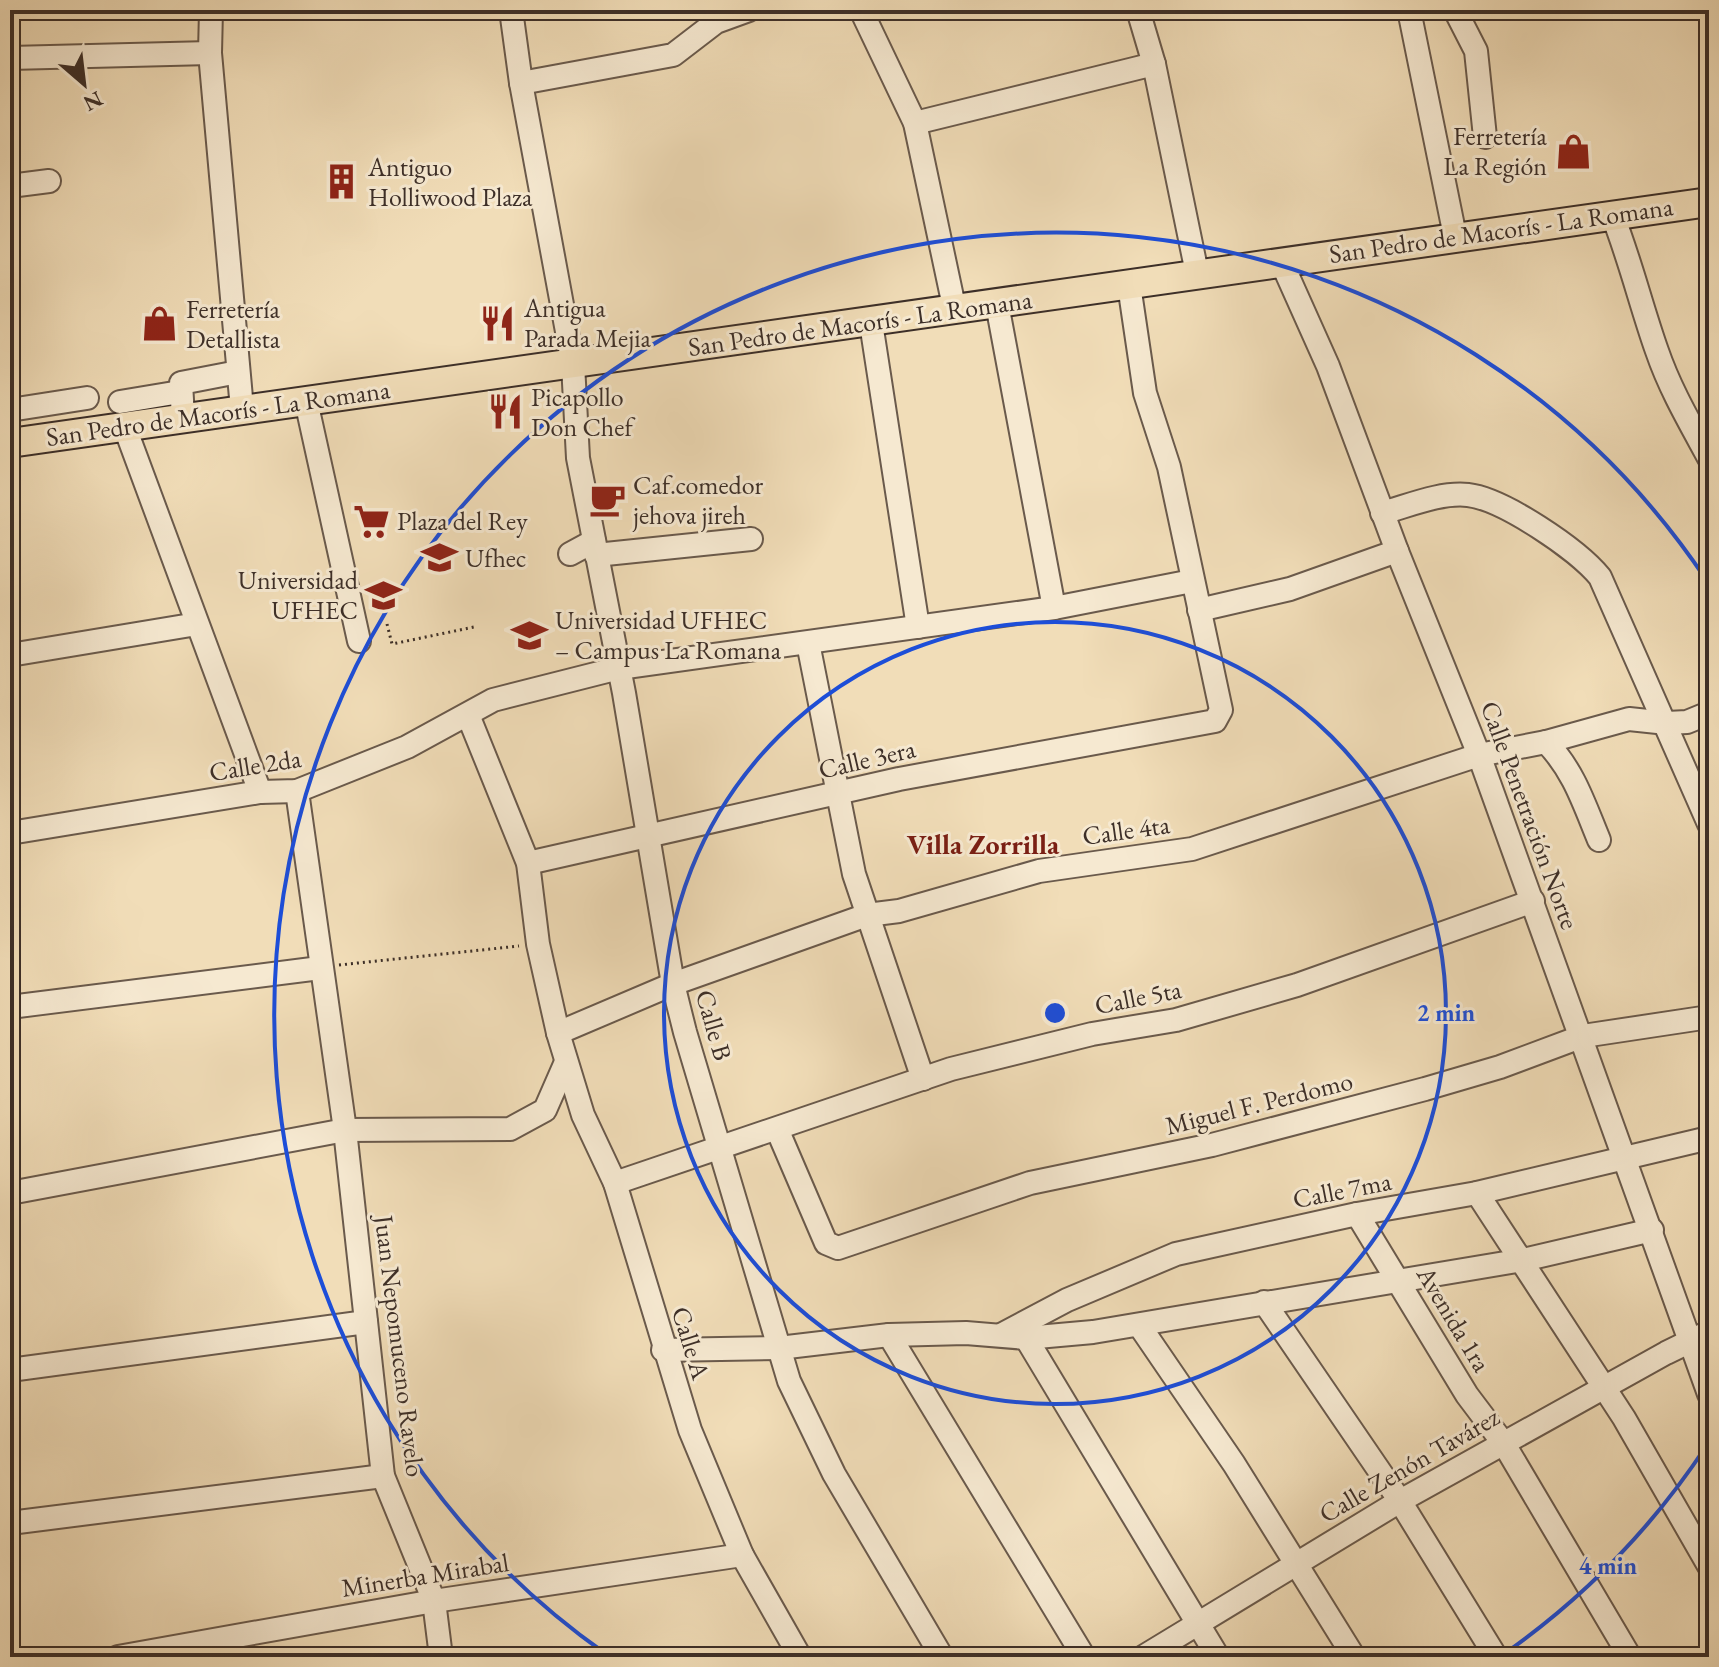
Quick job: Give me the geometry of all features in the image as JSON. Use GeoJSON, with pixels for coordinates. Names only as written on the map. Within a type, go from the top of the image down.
{"type":"FeatureCollection","features":[{"type":"Feature","properties":{"kind":"main road","name":"San Pedro de Macorís - La Romana"},"geometry":{"type":"LineString","coordinates":[[10,443],[122,414],[181,405],[242,409],[306,401],[1709,202]]}},
{"type":"Feature","properties":{"kind":"street"},"geometry":{"type":"LineString","coordinates":[[211,10],[210,53],[242,409]]}},
{"type":"Feature","properties":{"kind":"street","name":"Calle B"},"geometry":{"type":"LineString","coordinates":[[511,10],[521,83],[573,364],[578,458],[650,837],[673,984],[789,1381],[834,1474],[942,1657]]}},
{"type":"Feature","properties":{"kind":"street"},"geometry":{"type":"LineString","coordinates":[[521,83],[673,55],[715,16],[749,10]]}},
{"type":"Feature","properties":{"kind":"street"},"geometry":{"type":"LineString","coordinates":[[861,10],[915,123],[955,311]]}},
{"type":"Feature","properties":{"kind":"street"},"geometry":{"type":"LineString","coordinates":[[1138,10],[1154,64],[1197,273]]}},
{"type":"Feature","properties":{"kind":"street"},"geometry":{"type":"LineString","coordinates":[[1409,10],[1455,236]]}},
{"type":"Feature","properties":{"kind":"street"},"geometry":{"type":"LineString","coordinates":[[1455,10],[1476,51],[1485,137]]}},
{"type":"Feature","properties":{"kind":"street"},"geometry":{"type":"LineString","coordinates":[[10,58],[210,53]]}},
{"type":"Feature","properties":{"kind":"street"},"geometry":{"type":"LineString","coordinates":[[915,123],[1154,64]]}},
{"type":"Feature","properties":{"kind":"street"},"geometry":{"type":"LineString","coordinates":[[10,186],[49,181]]}},
{"type":"Feature","properties":{"kind":"street"},"geometry":{"type":"LineString","coordinates":[[1612,214],[1633,265],[1657,353],[1674,394],[1709,458]]}},
{"type":"Feature","properties":{"kind":"street","name":"Calle Penetración Norte"},"geometry":{"type":"LineString","coordinates":[[1281,261],[1328,366],[1382,513],[1479,755],[1652,1230],[1700,1337],[1709,1394]]}},
{"type":"Feature","properties":{"kind":"street"},"geometry":{"type":"LineString","coordinates":[[1129,285],[1145,393],[1169,467],[1199,610],[1290,589],[1397,551]]}},
{"type":"Feature","properties":{"kind":"street"},"geometry":{"type":"LineString","coordinates":[[997,304],[1054,608]]}},
{"type":"Feature","properties":{"kind":"street"},"geometry":{"type":"LineString","coordinates":[[871,323],[918,627]]}},
{"type":"Feature","properties":{"kind":"street"},"geometry":{"type":"LineString","coordinates":[[181,405],[181,383],[186,379],[238,372]]}},
{"type":"Feature","properties":{"kind":"street"},"geometry":{"type":"LineString","coordinates":[[10,410],[87,398]]}},
{"type":"Feature","properties":{"kind":"street"},"geometry":{"type":"LineString","coordinates":[[306,401],[359,641]]}},
{"type":"Feature","properties":{"kind":"street"},"geometry":{"type":"LineString","coordinates":[[122,414],[260,792]]}},
{"type":"Feature","properties":{"kind":"street"},"geometry":{"type":"LineString","coordinates":[[1382,513],[1448,496],[1469,495],[1550,533],[1583,556],[1600,577],[1709,824]]}},
{"type":"Feature","properties":{"kind":"street"},"geometry":{"type":"LineString","coordinates":[[570,554],[595,548],[751,539]]}},
{"type":"Feature","properties":{"kind":"street","name":"Calle 2da"},"geometry":{"type":"LineString","coordinates":[[10,833],[260,792],[297,791],[379,759],[493,700],[619,668],[1054,608],[1192,581]]}},
{"type":"Feature","properties":{"kind":"street","name":"Calle 3era"},"geometry":{"type":"LineString","coordinates":[[528,863],[899,779],[1209,724],[1221,710],[1199,610]]}},
{"type":"Feature","properties":{"kind":"street"},"geometry":{"type":"LineString","coordinates":[[10,655],[197,624]]}},
{"type":"Feature","properties":{"kind":"street"},"geometry":{"type":"LineString","coordinates":[[808,643],[854,874],[923,1079]]}},
{"type":"Feature","properties":{"kind":"street","name":"Calle 4ta"},"geometry":{"type":"LineString","coordinates":[[558,1033],[673,984],[867,915],[899,911],[1039,871],[1192,849],[1479,755],[1546,742],[1629,719],[1687,722],[1709,713]]}},
{"type":"Feature","properties":{"kind":"street","name":"Calle A"},"geometry":{"type":"LineString","coordinates":[[468,715],[528,863],[538,944],[566,1062],[583,1115],[615,1183],[663,1350],[709,1481],[742,1555],[800,1657]]}},
{"type":"Feature","properties":{"kind":"street"},"geometry":{"type":"LineString","coordinates":[[1546,742],[1565,761],[1576,780],[1599,840]]}},
{"type":"Feature","properties":{"kind":"street","name":"Juan Nepomuceno Ravelo"},"geometry":{"type":"LineString","coordinates":[[297,791],[345,1130],[383,1476],[434,1601],[441,1657]]}},
{"type":"Feature","properties":{"kind":"street","name":"Calle 5ta"},"geometry":{"type":"LineString","coordinates":[[615,1183],[923,1079],[1092,1034],[1176,1020],[1369,963],[1533,901]]}},
{"type":"Feature","properties":{"kind":"street"},"geometry":{"type":"LineString","coordinates":[[10,1007],[320,968]]}},
{"type":"Feature","properties":{"kind":"street","name":"Miguel F. Perdomo"},"geometry":{"type":"LineString","coordinates":[[777,1129],[826,1243],[838,1248],[1030,1183],[1155,1159],[1425,1089],[1500,1067],[1583,1036],[1709,1017]]}},
{"type":"Feature","properties":{"kind":"street"},"geometry":{"type":"LineString","coordinates":[[10,1193],[345,1130],[510,1129],[545,1110],[566,1062]]}},
{"type":"Feature","properties":{"kind":"street","name":"Calle 7ma"},"geometry":{"type":"LineString","coordinates":[[999,1336],[1067,1300],[1176,1254],[1357,1214],[1477,1193],[1709,1138]]}},
{"type":"Feature","properties":{"kind":"street"},"geometry":{"type":"LineString","coordinates":[[1477,1193],[1605,1388],[1709,1566]]}},
{"type":"Feature","properties":{"kind":"street","name":"Avenida 1ra"},"geometry":{"type":"LineString","coordinates":[[1357,1214],[1467,1395],[1504,1444],[1630,1657]]}},
{"type":"Feature","properties":{"kind":"street"},"geometry":{"type":"LineString","coordinates":[[663,1350],[779,1348],[889,1335],[1026,1338],[1139,1325],[1396,1279],[1523,1260],[1652,1230]]}},
{"type":"Feature","properties":{"kind":"street"},"geometry":{"type":"LineString","coordinates":[[1264,1302],[1400,1501],[1496,1657]]}},
{"type":"Feature","properties":{"kind":"street"},"geometry":{"type":"LineString","coordinates":[[10,1370],[366,1322]]}},
{"type":"Feature","properties":{"kind":"street"},"geometry":{"type":"LineString","coordinates":[[1139,1325],[1226,1452],[1354,1657]]}},
{"type":"Feature","properties":{"kind":"street"},"geometry":{"type":"LineString","coordinates":[[889,1335],[1084,1657]]}},
{"type":"Feature","properties":{"kind":"street","name":"Calle Zenón Tavárez"},"geometry":{"type":"LineString","coordinates":[[1143,1657],[1196,1622],[1400,1501],[1700,1337]]}},
{"type":"Feature","properties":{"kind":"street"},"geometry":{"type":"LineString","coordinates":[[1026,1338],[1218,1657]]}},
{"type":"Feature","properties":{"kind":"street"},"geometry":{"type":"LineString","coordinates":[[10,1523],[383,1476]]}},
{"type":"Feature","properties":{"kind":"street","name":"Minerba Mirabal"},"geometry":{"type":"LineString","coordinates":[[118,1657],[434,1601],[742,1555]]}},
{"type":"Feature","properties":{"kind":"path"},"geometry":{"type":"LineString","coordinates":[[387,624],[392,644],[474,627]]}},
{"type":"Feature","properties":{"kind":"path"},"geometry":{"type":"LineString","coordinates":[[320,968],[538,944]]}},
{"type":"Feature","properties":{"kind":"place","name":"Ferretería La Región"},"geometry":{"type":"Point","coordinates":[1573,151]}},
{"type":"Feature","properties":{"kind":"place","name":"Antiguo Holliwood Plaza"},"geometry":{"type":"Point","coordinates":[342,182]}},
{"type":"Feature","properties":{"kind":"place","name":"Antigua Parada Mejia"},"geometry":{"type":"Point","coordinates":[498,323]}},
{"type":"Feature","properties":{"kind":"place","name":"Ferretería Detallista"},"geometry":{"type":"Point","coordinates":[160,324]}},
{"type":"Feature","properties":{"kind":"place","name":"Picapollo Don Chef"},"geometry":{"type":"Point","coordinates":[505,412]}},
{"type":"Feature","properties":{"kind":"place","name":"Caf.comedor jehova jireh"},"geometry":{"type":"Point","coordinates":[607,500]}},
{"type":"Feature","properties":{"kind":"place","name":"Plaza del Rey"},"geometry":{"type":"Point","coordinates":[371,521]}},
{"type":"Feature","properties":{"kind":"place","name":"Ufhec"},"geometry":{"type":"Point","coordinates":[439,558]}},
{"type":"Feature","properties":{"kind":"place","name":"Universidad UFHEC"},"geometry":{"type":"Point","coordinates":[384,595]}},
{"type":"Feature","properties":{"kind":"place","name":"Universidad UFHEC – Campus La Romana"},"geometry":{"type":"Point","coordinates":[529,635]}},
{"type":"Feature","properties":{"kind":"district","name":"Villa Zorrilla"},"geometry":{"type":"Point","coordinates":[983,844]}}]}
